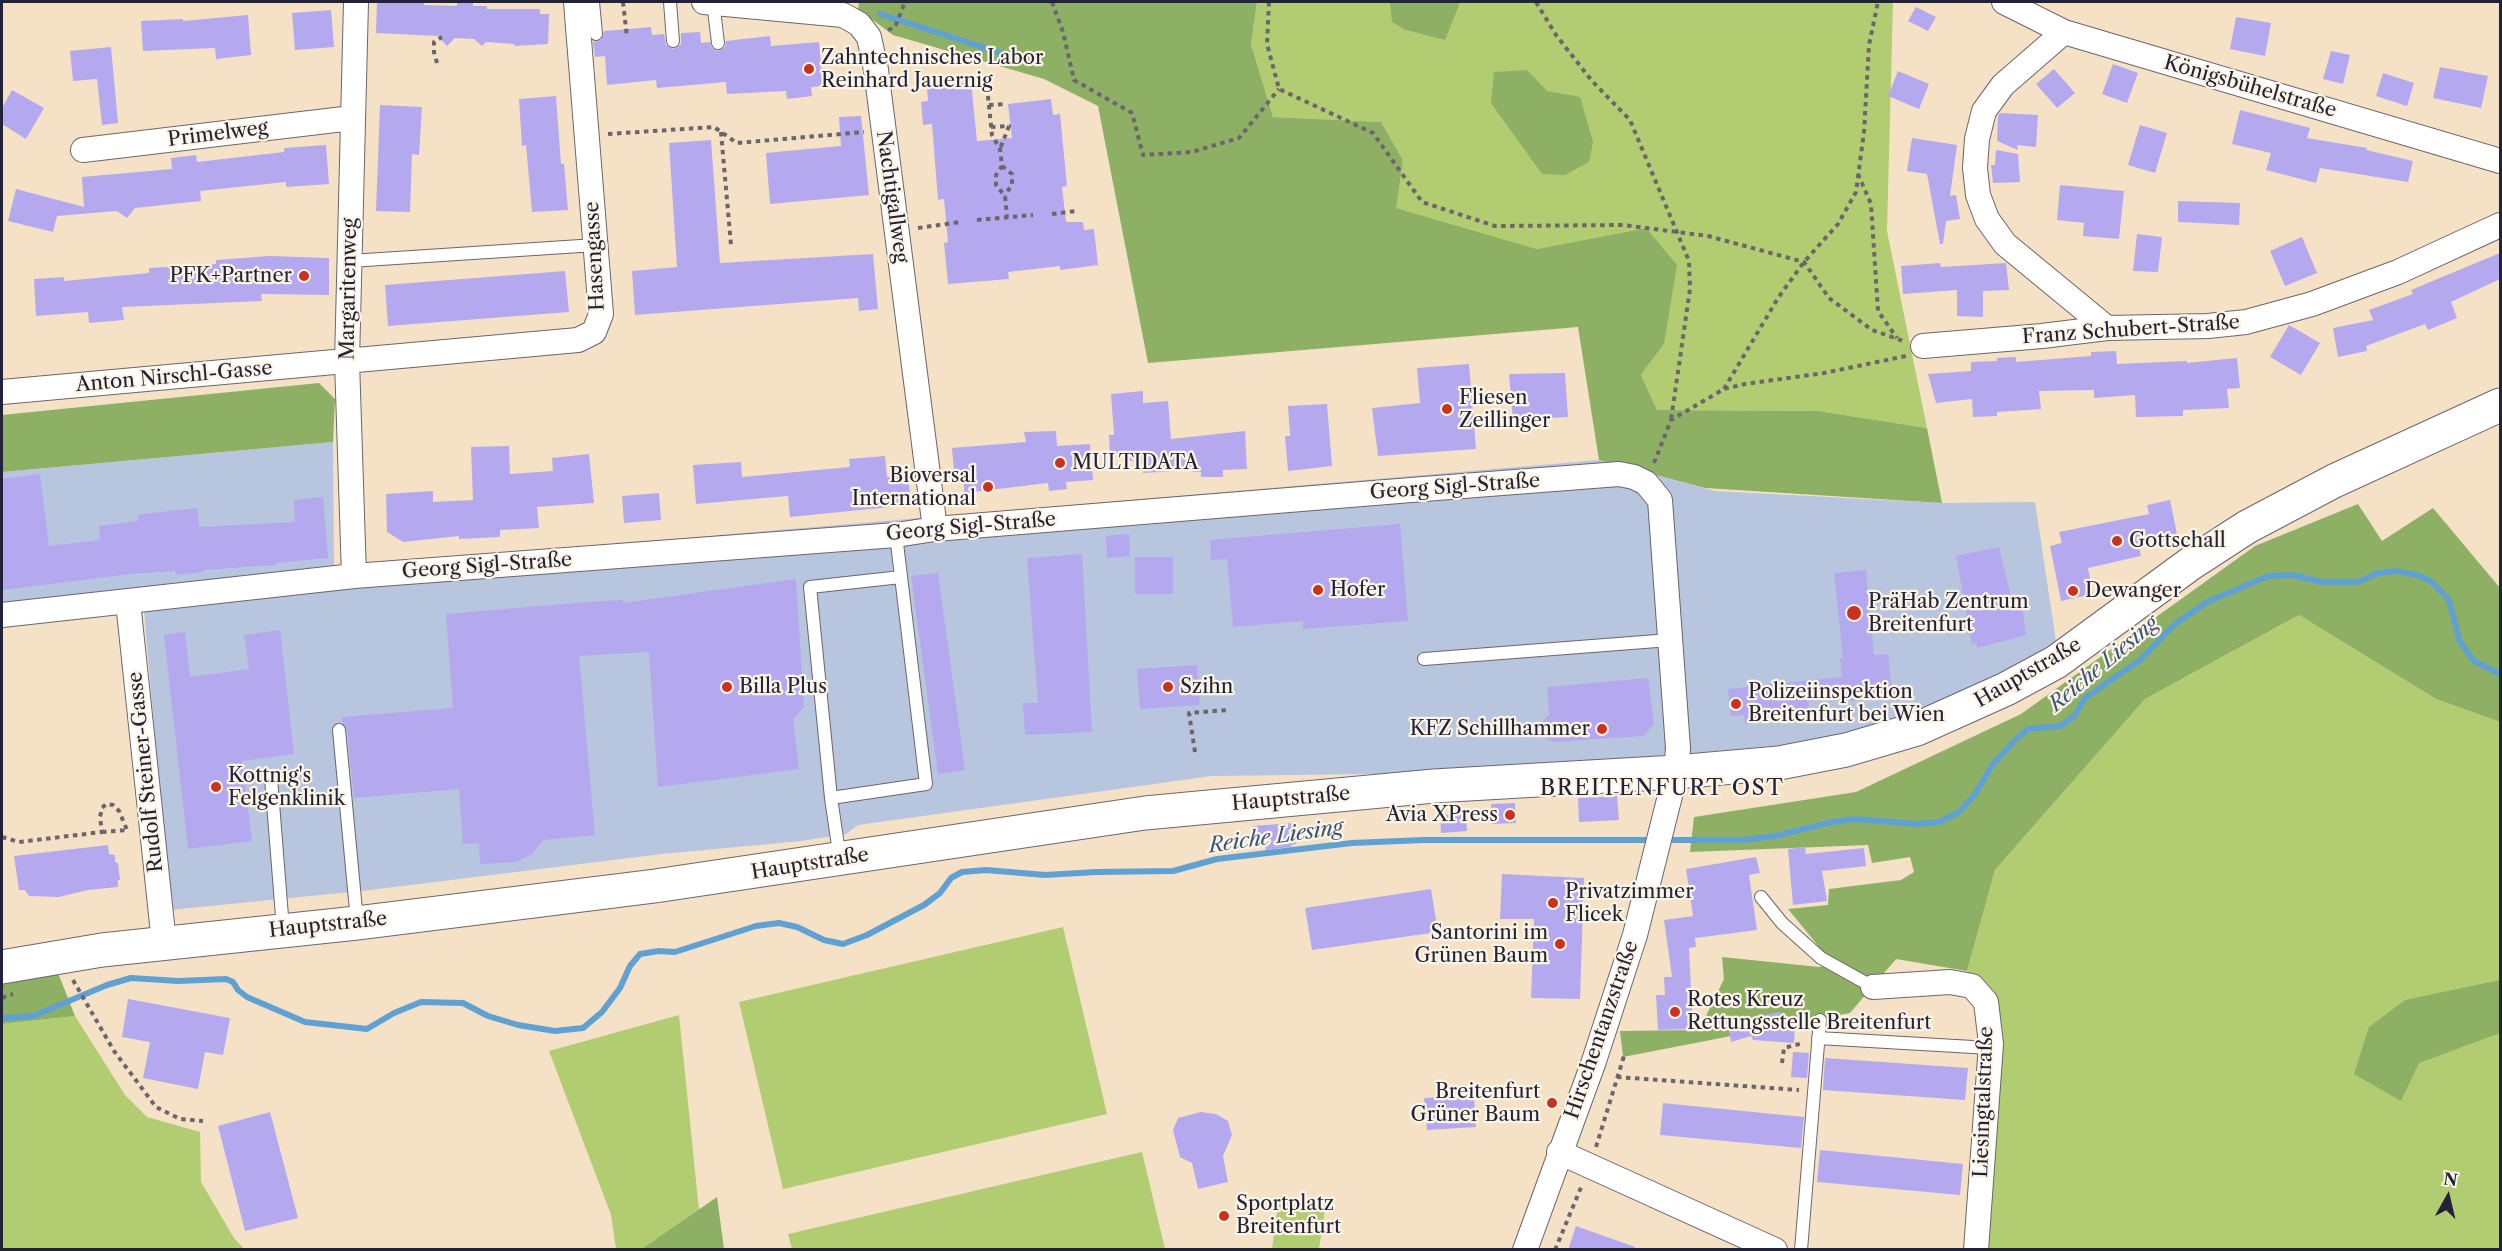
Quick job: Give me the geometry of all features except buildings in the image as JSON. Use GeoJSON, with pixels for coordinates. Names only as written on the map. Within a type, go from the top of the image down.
{"type":"FeatureCollection","features":[{"type":"Feature","properties":{"kind":"main road","name":"Hauptstraße"},"geometry":{"type":"LineString","coordinates":[[2,968],[102,950],[357,923],[644,888],[1156,812],[1434,786],[1676,772],[1779,763],[1846,750],[1917,729],[1955,713],[2056,662],[2190,564],[2247,527],[2334,481],[2500,405]]}},
{"type":"Feature","properties":{"kind":"street","name":"Margaritenweg"},"geometry":{"type":"LineString","coordinates":[[354,576],[347,362],[356,2]]}},
{"type":"Feature","properties":{"kind":"street","name":"Hasengasse"},"geometry":{"type":"LineString","coordinates":[[347,362],[578,340],[594,332],[601,314],[576,2]]}},
{"type":"Feature","properties":{"kind":"street","name":"Nachtigallweg"},"geometry":{"type":"LineString","coordinates":[[704,2],[843,15],[860,24],[868,37],[876,70],[935,529]]}},
{"type":"Feature","properties":{"kind":"street","name":"Königsbühelstraße"},"geometry":{"type":"LineString","coordinates":[[2004,2],[2064,32],[2500,161]]}},
{"type":"Feature","properties":{"kind":"street"},"geometry":{"type":"LineString","coordinates":[[2064,32],[2002,85],[1984,111],[1977,139],[1975,168],[1978,195],[1988,219],[2005,244],[2107,328]]}},
{"type":"Feature","properties":{"kind":"street","name":"Primelweg"},"geometry":{"type":"LineString","coordinates":[[83,150],[352,118]]}},
{"type":"Feature","properties":{"kind":"street","name":"Franz Schubert-Straße"},"geometry":{"type":"LineString","coordinates":[[1923,346],[2107,328],[2208,326],[2246,322],[2312,304],[2398,272],[2500,225]]}},
{"type":"Feature","properties":{"kind":"street","name":"Anton Nirschl-Gasse"},"geometry":{"type":"LineString","coordinates":[[2,392],[347,362]]}},
{"type":"Feature","properties":{"kind":"street","name":"Georg Sigl-Straße"},"geometry":{"type":"LineString","coordinates":[[2,615],[354,576],[896,535],[935,529],[1619,474],[1634,477],[1646,483]]}},
{"type":"Feature","properties":{"kind":"street"},"geometry":{"type":"LineString","coordinates":[[1646,483],[1659,500],[1678,748],[1676,772]]}},
{"type":"Feature","properties":{"kind":"street","name":"Rudolf Steiner-Gasse"},"geometry":{"type":"LineString","coordinates":[[128,602],[164,943]]}},
{"type":"Feature","properties":{"kind":"street","name":"Hirschentanzstraße"},"geometry":{"type":"LineString","coordinates":[[1525,1250],[1593,1064],[1635,935],[1676,772]]}},
{"type":"Feature","properties":{"kind":"street","name":"Liesingtalstraße"},"geometry":{"type":"LineString","coordinates":[[1873,987],[1950,982],[1972,986],[1986,1002],[1990,1048],[1976,1250]]}},
{"type":"Feature","properties":{"kind":"street"},"geometry":{"type":"LineString","coordinates":[[1559,1152],[1749,1244],[1775,1250]]}},
{"type":"Feature","properties":{"kind":"lane"},"geometry":{"type":"LineString","coordinates":[[593,2],[596,34]]}},
{"type":"Feature","properties":{"kind":"lane"},"geometry":{"type":"LineString","coordinates":[[670,2],[673,40]]}},
{"type":"Feature","properties":{"kind":"lane"},"geometry":{"type":"LineString","coordinates":[[713,2],[717,43]]}},
{"type":"Feature","properties":{"kind":"lane"},"geometry":{"type":"LineString","coordinates":[[350,261],[596,245]]}},
{"type":"Feature","properties":{"kind":"lane"},"geometry":{"type":"LineString","coordinates":[[831,798],[926,784],[896,535]]}},
{"type":"Feature","properties":{"kind":"lane"},"geometry":{"type":"LineString","coordinates":[[840,860],[831,798],[810,587],[901,577]]}},
{"type":"Feature","properties":{"kind":"lane"},"geometry":{"type":"LineString","coordinates":[[1424,659],[1670,640]]}},
{"type":"Feature","properties":{"kind":"lane"},"geometry":{"type":"LineString","coordinates":[[339,730],[357,923]]}},
{"type":"Feature","properties":{"kind":"lane"},"geometry":{"type":"LineString","coordinates":[[271,778],[283,930]]}},
{"type":"Feature","properties":{"kind":"lane"},"geometry":{"type":"LineString","coordinates":[[1761,897],[1782,923],[1821,958],[1873,987]]}},
{"type":"Feature","properties":{"kind":"lane"},"geometry":{"type":"LineString","coordinates":[[1801,1250],[1820,1020]]}},
{"type":"Feature","properties":{"kind":"lane"},"geometry":{"type":"LineString","coordinates":[[1818,1038],[1990,1048]]}},
{"type":"Feature","properties":{"kind":"path"},"geometry":{"type":"LineString","coordinates":[[623,2],[627,37]]}},
{"type":"Feature","properties":{"kind":"path"},"geometry":{"type":"LineString","coordinates":[[895,27],[905,2]]}},
{"type":"Feature","properties":{"kind":"path"},"geometry":{"type":"LineString","coordinates":[[1052,2],[1063,32],[1074,80],[1132,113],[1143,155],[1192,152],[1239,138],[1279,89]]}},
{"type":"Feature","properties":{"kind":"path"},"geometry":{"type":"LineString","coordinates":[[1269,2],[1267,44],[1279,89],[1373,133],[1422,202],[1495,226],[1623,225],[1708,236],[1804,262],[1829,298],[1872,330],[1923,346]]}},
{"type":"Feature","properties":{"kind":"path"},"geometry":{"type":"LineString","coordinates":[[1536,2],[1557,35],[1585,71],[1630,120],[1689,261],[1690,289],[1671,420],[1646,483]]}},
{"type":"Feature","properties":{"kind":"path"},"geometry":{"type":"LineString","coordinates":[[1872,2],[1877,9]]}},
{"type":"Feature","properties":{"kind":"path"},"geometry":{"type":"LineString","coordinates":[[1724,389],[1778,298],[1804,262],[1838,224],[1856,192],[1864,132],[1869,45],[1878,2]]}},
{"type":"Feature","properties":{"kind":"path"},"geometry":{"type":"LineString","coordinates":[[437,63],[434,42],[442,37]]}},
{"type":"Feature","properties":{"kind":"path"},"geometry":{"type":"LineString","coordinates":[[987,87],[992,135],[1000,149],[1002,166],[996,175],[996,185],[1005,196],[1007,217]]}},
{"type":"Feature","properties":{"kind":"path"},"geometry":{"type":"LineString","coordinates":[[989,105],[1006,104]]}},
{"type":"Feature","properties":{"kind":"path"},"geometry":{"type":"LineString","coordinates":[[991,127],[1009,126],[1000,149]]}},
{"type":"Feature","properties":{"kind":"path"},"geometry":{"type":"LineString","coordinates":[[587,136],[714,127],[737,143],[883,130]]}},
{"type":"Feature","properties":{"kind":"path"},"geometry":{"type":"LineString","coordinates":[[721,132],[731,245]]}},
{"type":"Feature","properties":{"kind":"path"},"geometry":{"type":"LineString","coordinates":[[1002,166],[1012,174],[1012,184],[1005,196]]}},
{"type":"Feature","properties":{"kind":"path"},"geometry":{"type":"LineString","coordinates":[[1858,174],[1871,204],[1878,311],[1899,340]]}},
{"type":"Feature","properties":{"kind":"path"},"geometry":{"type":"LineString","coordinates":[[1052,214],[1076,211]]}},
{"type":"Feature","properties":{"kind":"path"},"geometry":{"type":"LineString","coordinates":[[977,220],[1033,215]]}},
{"type":"Feature","properties":{"kind":"path"},"geometry":{"type":"LineString","coordinates":[[897,231],[960,222]]}},
{"type":"Feature","properties":{"kind":"path"},"geometry":{"type":"LineString","coordinates":[[1671,420],[1724,389],[1824,373],[1907,355],[1923,346]]}},
{"type":"Feature","properties":{"kind":"path"},"geometry":{"type":"LineString","coordinates":[[1195,752],[1189,713],[1228,710]]}},
{"type":"Feature","properties":{"kind":"path"},"geometry":{"type":"LineString","coordinates":[[102,832],[100,817],[102,808],[106,804],[114,805],[119,811],[127,830]]}},
{"type":"Feature","properties":{"kind":"path"},"geometry":{"type":"LineString","coordinates":[[2,837],[19,842],[151,827]]}},
{"type":"Feature","properties":{"kind":"path"},"geometry":{"type":"LineString","coordinates":[[74,982],[114,1051],[156,1107],[180,1119],[203,1121]]}},
{"type":"Feature","properties":{"kind":"path"},"geometry":{"type":"LineString","coordinates":[[1782,1063],[1784,1048],[1818,1038]]}},
{"type":"Feature","properties":{"kind":"path"},"geometry":{"type":"LineString","coordinates":[[1617,1077],[1814,1091]]}},
{"type":"Feature","properties":{"kind":"shaded area"},"geometry":{"type":"Polygon","coordinates":[[[333,442],[334,568],[1599,460],[1715,491],[1942,503],[2035,502],[2056,641],[1983,686],[1883,726],[1823,742],[1453,773],[1212,776],[858,825],[846,834],[801,841],[662,854],[370,890],[170,910],[144,611],[2,626],[2,472],[333,442]]]}},
{"type":"Feature","properties":{"kind":"green space"},"geometry":{"type":"Polygon","coordinates":[[[859,2],[1257,2],[1251,44],[1273,117],[1381,122],[1403,160],[1396,208],[1537,249],[1646,228],[1677,265],[1664,344],[1641,375],[1657,410],[1818,411],[1927,428],[1942,503],[1705,488],[1599,460],[1578,327],[1148,363],[1098,106],[1044,79],[893,35],[858,9],[859,2]]]}},
{"type":"Feature","properties":{"kind":"green space"},"geometry":{"type":"Polygon","coordinates":[[[1257,2],[1893,2],[1887,231],[1927,428],[1818,411],[1657,410],[1641,375],[1664,344],[1646,228],[1537,249],[1395,208],[1403,160],[1381,122],[1273,117],[1251,44],[1257,2]]]}},
{"type":"Feature","properties":{"kind":"green space"},"geometry":{"type":"Polygon","coordinates":[[[1390,2],[1458,2],[1459,5],[1445,40],[1406,30],[1392,22],[1390,2]]]}},
{"type":"Feature","properties":{"kind":"green space"},"geometry":{"type":"Polygon","coordinates":[[[1527,70],[1547,91],[1580,97],[1593,142],[1589,162],[1565,175],[1542,174],[1491,103],[1494,72],[1527,70]]]}},
{"type":"Feature","properties":{"kind":"green space"},"geometry":{"type":"Polygon","coordinates":[[[319,383],[335,399],[333,442],[2,472],[2,415],[319,383]]]}},
{"type":"Feature","properties":{"kind":"green space"},"geometry":{"type":"Polygon","coordinates":[[[2358,504],[2382,541],[2433,508],[2500,588],[2500,722],[2436,699],[2299,615],[2145,699],[1995,870],[1967,971],[1896,959],[1850,1013],[1623,1057],[1620,1031],[1699,1030],[1724,979],[1722,957],[1819,967],[1833,964],[1788,909],[1828,905],[1829,889],[1901,880],[1914,872],[1910,857],[1872,863],[1868,845],[1690,852],[1694,817],[1856,792],[2021,714],[2255,546],[2358,504]]]}},
{"type":"Feature","properties":{"kind":"green space"},"geometry":{"type":"Polygon","coordinates":[[[2299,615],[2436,699],[2500,722],[2500,1249],[1987,1249],[1999,1007],[1967,971],[1995,870],[2145,699],[2299,615]]]}},
{"type":"Feature","properties":{"kind":"green space"},"geometry":{"type":"Polygon","coordinates":[[[1063,927],[1107,1114],[783,1189],[739,1002],[1063,927]]]}},
{"type":"Feature","properties":{"kind":"green space"},"geometry":{"type":"Polygon","coordinates":[[[58,973],[75,1016],[2,1024],[2,982],[58,973]]]}},
{"type":"Feature","properties":{"kind":"green space"},"geometry":{"type":"Polygon","coordinates":[[[2500,980],[2500,1033],[2419,1063],[2401,1101],[2354,1074],[2369,1027],[2405,1000],[2500,980]]]}},
{"type":"Feature","properties":{"kind":"green space"},"geometry":{"type":"Polygon","coordinates":[[[679,1015],[703,1249],[616,1249],[611,1215],[549,1051],[679,1015]]]}},
{"type":"Feature","properties":{"kind":"green space"},"geometry":{"type":"Polygon","coordinates":[[[75,1016],[125,1095],[147,1117],[200,1132],[201,1182],[234,1238],[244,1249],[2,1249],[2,1024],[75,1016]]]}},
{"type":"Feature","properties":{"kind":"green space"},"geometry":{"type":"Polygon","coordinates":[[[1142,1152],[1165,1249],[792,1249],[788,1234],[1142,1152]]]}},
{"type":"Feature","properties":{"kind":"green space"},"geometry":{"type":"Polygon","coordinates":[[[1279,1196],[1326,1203],[1319,1249],[1272,1249],[1279,1196]]]}},
{"type":"Feature","properties":{"kind":"green space"},"geometry":{"type":"Polygon","coordinates":[[[717,1197],[724,1249],[642,1249],[717,1197]]]}},
{"type":"Feature","properties":{"kind":"waterway"},"geometry":{"type":"LineString","coordinates":[[880,14],[1007,55]]}},
{"type":"Feature","properties":{"kind":"waterway","name":"Reiche Liesing"},"geometry":{"type":"LineString","coordinates":[[1665,840],[1743,840],[1775,836],[1854,819],[1918,824],[1939,822],[1959,812],[1975,794],[1993,764],[2028,729],[2061,726],[2074,716],[2085,698],[2140,660],[2175,624],[2207,602],[2268,576],[2293,575],[2321,582],[2358,582],[2378,573],[2396,571],[2417,575],[2432,582],[2449,600],[2460,642],[2474,661],[2500,674]]}},
{"type":"Feature","properties":{"kind":"waterway","name":"Reiche Liesing"},"geometry":{"type":"LineString","coordinates":[[2,1018],[33,1016],[107,985],[131,978],[178,981],[226,979],[233,982],[238,990],[247,997],[305,1022],[367,1029],[394,1013],[421,1002],[463,1003],[488,1016],[518,1025],[555,1031],[583,1028],[602,1012],[620,988],[630,966],[640,954],[659,951],[675,952],[756,926],[779,923],[797,927],[824,940],[843,944],[867,935],[924,905],[940,893],[951,878],[962,872],[986,870],[1045,875],[1173,871],[1217,859],[1352,843],[1424,840],[1652,840]]}},
{"type":"Feature","properties":{"kind":"place","name":"Zahntechnisches Labor Reinhard Jauernig"},"geometry":{"type":"Point","coordinates":[809,69]}},
{"type":"Feature","properties":{"kind":"place","name":"PFK+Partner"},"geometry":{"type":"Point","coordinates":[304,276]}},
{"type":"Feature","properties":{"kind":"place","name":"Fliesen Zeillinger"},"geometry":{"type":"Point","coordinates":[1447,409]}},
{"type":"Feature","properties":{"kind":"place","name":"MULTIDATA"},"geometry":{"type":"Point","coordinates":[1060,463]}},
{"type":"Feature","properties":{"kind":"place","name":"Bioversal International"},"geometry":{"type":"Point","coordinates":[988,487]}},
{"type":"Feature","properties":{"kind":"place","name":"Gottschall"},"geometry":{"type":"Point","coordinates":[2117,541]}},
{"type":"Feature","properties":{"kind":"place","name":"Hofer"},"geometry":{"type":"Point","coordinates":[1318,590]}},
{"type":"Feature","properties":{"kind":"place","name":"Dewanger"},"geometry":{"type":"Point","coordinates":[2073,591]}},
{"type":"Feature","properties":{"kind":"place","name":"PräHab Zentrum Breitenfurt"},"geometry":{"type":"Point","coordinates":[1854,613]}},
{"type":"Feature","properties":{"kind":"place","name":"Billa Plus"},"geometry":{"type":"Point","coordinates":[727,687]}},
{"type":"Feature","properties":{"kind":"place","name":"Szihn"},"geometry":{"type":"Point","coordinates":[1168,687]}},
{"type":"Feature","properties":{"kind":"place","name":"Polizeiinspektion Breitenfurt bei Wien"},"geometry":{"type":"Point","coordinates":[1736,704]}},
{"type":"Feature","properties":{"kind":"place","name":"KFZ Schillhammer"},"geometry":{"type":"Point","coordinates":[1602,729]}},
{"type":"Feature","properties":{"kind":"place","name":"Kottnig's Felgenklinik"},"geometry":{"type":"Point","coordinates":[216,787]}},
{"type":"Feature","properties":{"kind":"place","name":"Avia XPress"},"geometry":{"type":"Point","coordinates":[1510,815]}},
{"type":"Feature","properties":{"kind":"place","name":"Privatzimmer Flicek"},"geometry":{"type":"Point","coordinates":[1553,903]}},
{"type":"Feature","properties":{"kind":"place","name":"Santorini im Grünen Baum"},"geometry":{"type":"Point","coordinates":[1560,944]}},
{"type":"Feature","properties":{"kind":"place","name":"Rotes Kreuz Rettungsstelle Breitenfurt"},"geometry":{"type":"Point","coordinates":[1675,1012]}},
{"type":"Feature","properties":{"kind":"place","name":"Breitenfurt Grüner Baum"},"geometry":{"type":"Point","coordinates":[1552,1103]}},
{"type":"Feature","properties":{"kind":"place","name":"Sportplatz Breitenfurt"},"geometry":{"type":"Point","coordinates":[1224,1216]}},
{"type":"Feature","properties":{"kind":"district","name":"BREITENFURT OST"},"geometry":{"type":"Point","coordinates":[1662,789]}}]}
